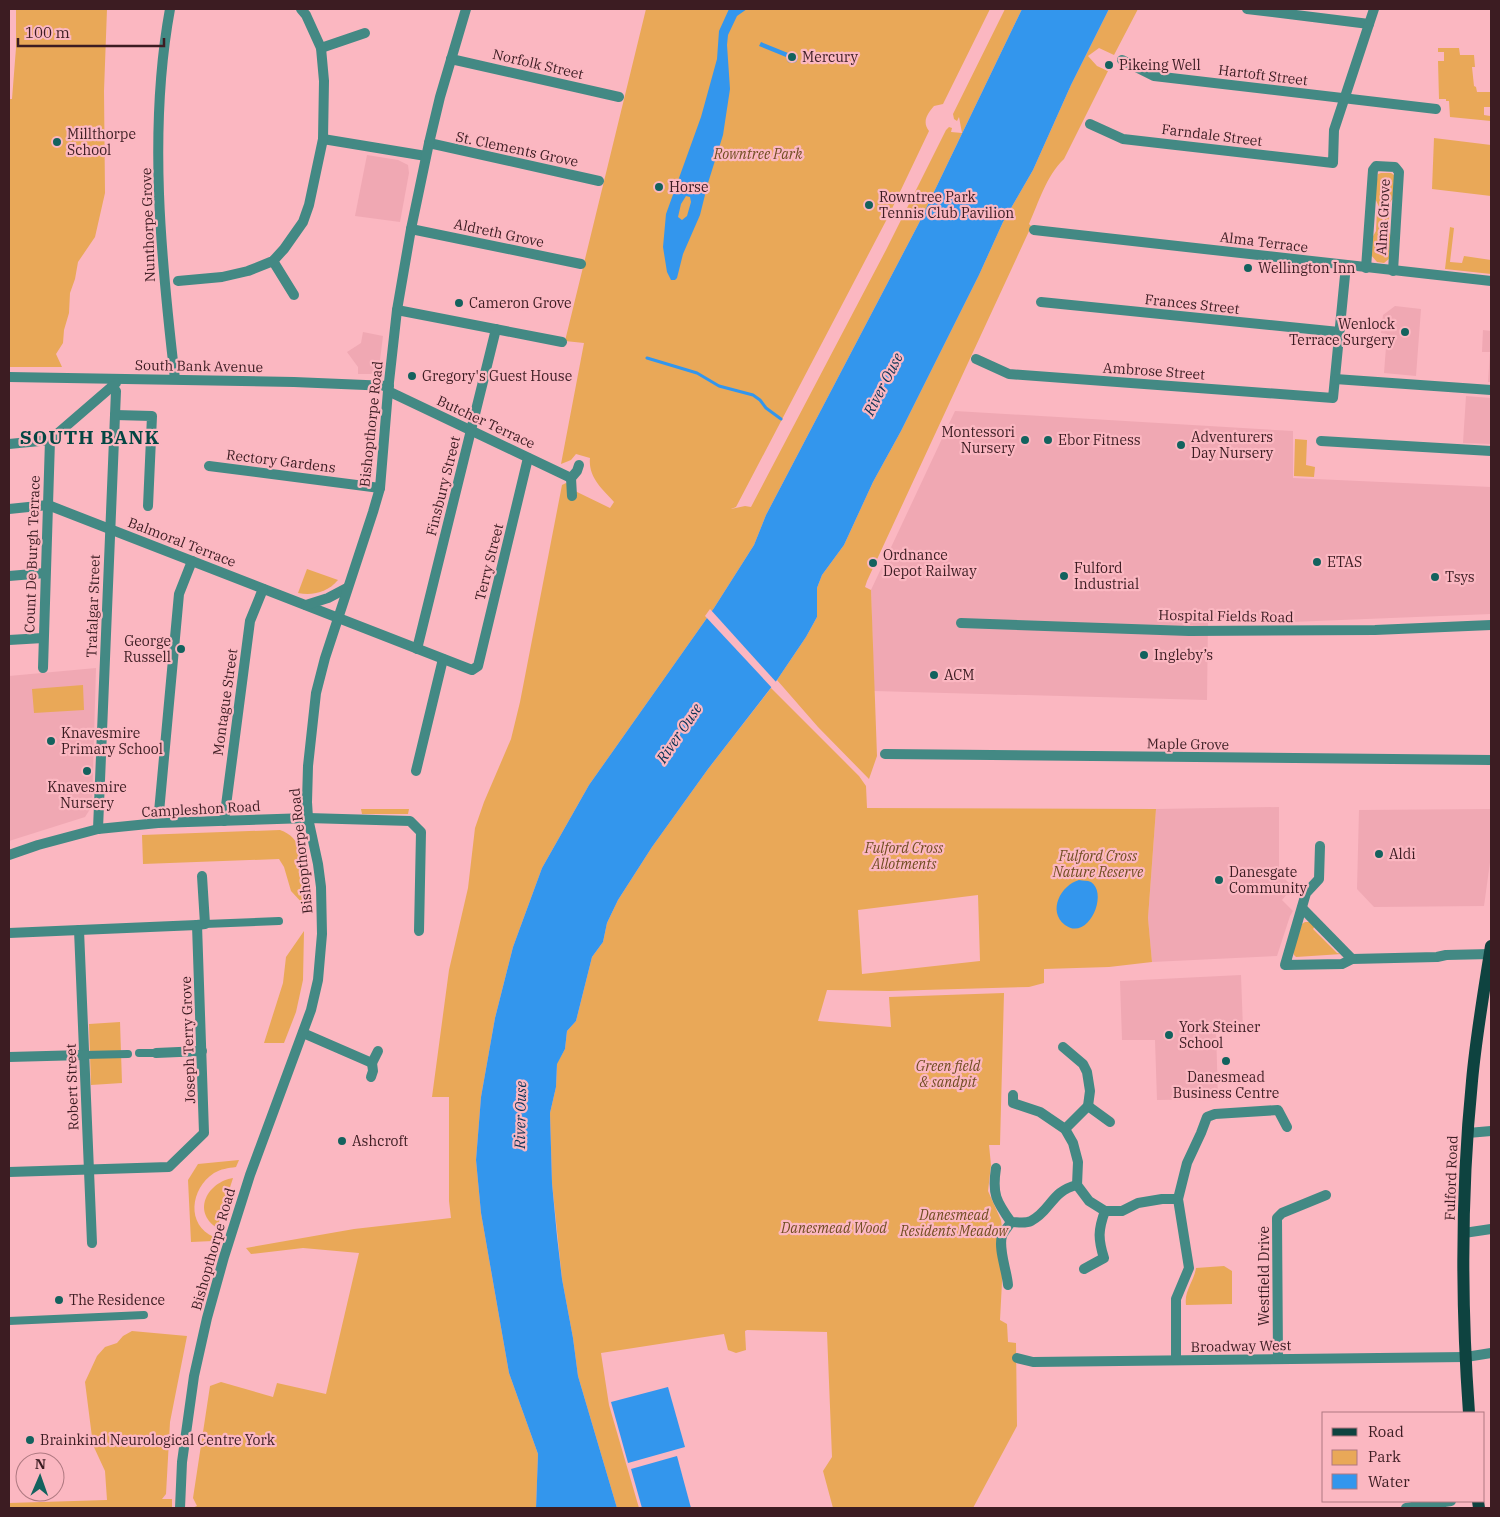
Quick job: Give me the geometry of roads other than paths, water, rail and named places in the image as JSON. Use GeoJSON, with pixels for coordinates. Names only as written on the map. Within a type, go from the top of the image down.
{"type":"FeatureCollection","features":[{"type":"Feature","properties":{"kind":"main road","name":"Fulford Road"},"geometry":{"type":"LineString","coordinates":[[1469,1412],[1464,1233],[1468,1133],[1476,1050],[1491,950]]}},
{"type":"Feature","properties":{"kind":"street","name":"Nunthorpe Grove"},"geometry":{"type":"LineString","coordinates":[[170,9],[160,94],[158,176],[164,283],[175,379]]}},
{"type":"Feature","properties":{"kind":"street"},"geometry":{"type":"LineString","coordinates":[[178,281],[222,277],[248,271],[273,260],[284,249],[303,222],[309,205],[323,140],[324,81],[321,48],[306,15],[301,9]]}},
{"type":"Feature","properties":{"kind":"street","name":"Bishopthorpe Road"},"geometry":{"type":"LineString","coordinates":[[180,1508],[182,1462],[194,1376],[207,1318],[250,1175],[303,1033],[318,980],[322,934],[320,875],[308,818],[307,802],[308,766],[316,693],[325,658],[380,488],[388,388],[398,310],[412,229],[429,143],[466,9]]}},
{"type":"Feature","properties":{"kind":"street"},"geometry":{"type":"LineString","coordinates":[[1247,9],[1369,24]]}},
{"type":"Feature","properties":{"kind":"street"},"geometry":{"type":"LineString","coordinates":[[1344,98],[1374,9]]}},
{"type":"Feature","properties":{"kind":"street"},"geometry":{"type":"LineString","coordinates":[[321,48],[365,33]]}},
{"type":"Feature","properties":{"kind":"street","name":"Norfolk Street"},"geometry":{"type":"LineString","coordinates":[[451,59],[619,96]]}},
{"type":"Feature","properties":{"kind":"street","name":"Hartoft Street"},"geometry":{"type":"LineString","coordinates":[[1122,60],[1154,76],[1436,108]]}},
{"type":"Feature","properties":{"kind":"street","name":"Farndale Street"},"geometry":{"type":"LineString","coordinates":[[1090,124],[1123,139],[1333,163],[1334,130],[1344,98]]}},
{"type":"Feature","properties":{"kind":"street"},"geometry":{"type":"LineString","coordinates":[[323,140],[426,156]]}},
{"type":"Feature","properties":{"kind":"street","name":"St. Clements Grove"},"geometry":{"type":"LineString","coordinates":[[429,143],[599,181]]}},
{"type":"Feature","properties":{"kind":"street","name":"Alma Grove"},"geometry":{"type":"LineString","coordinates":[[1366,268],[1373,170],[1376,166],[1395,168],[1399,172],[1394,271]]}},
{"type":"Feature","properties":{"kind":"street","name":"Aldreth Grove"},"geometry":{"type":"LineString","coordinates":[[412,229],[582,264]]}},
{"type":"Feature","properties":{"kind":"street","name":"Alma Terrace"},"geometry":{"type":"LineString","coordinates":[[1034,230],[1491,281]]}},
{"type":"Feature","properties":{"kind":"street"},"geometry":{"type":"LineString","coordinates":[[273,260],[294,294]]}},
{"type":"Feature","properties":{"kind":"street"},"geometry":{"type":"LineString","coordinates":[[1346,266],[1335,379],[1491,390]]}},
{"type":"Feature","properties":{"kind":"street","name":"Frances Street"},"geometry":{"type":"LineString","coordinates":[[1042,302],[1339,332]]}},
{"type":"Feature","properties":{"kind":"street"},"geometry":{"type":"LineString","coordinates":[[398,310],[562,342]]}},
{"type":"Feature","properties":{"kind":"street","name":"Finsbury Street"},"geometry":{"type":"LineString","coordinates":[[417,648],[496,329]]}},
{"type":"Feature","properties":{"kind":"street","name":"Ambrose Street"},"geometry":{"type":"LineString","coordinates":[[976,359],[1008,374],[1333,398],[1335,379]]}},
{"type":"Feature","properties":{"kind":"street","name":"South Bank Avenue"},"geometry":{"type":"LineString","coordinates":[[9,377],[294,382],[388,388]]}},
{"type":"Feature","properties":{"kind":"street"},"geometry":{"type":"LineString","coordinates":[[9,444],[50,440],[122,378]]}},
{"type":"Feature","properties":{"kind":"street","name":"Trafalgar Street"},"geometry":{"type":"LineString","coordinates":[[98,828],[116,391],[112,386]]}},
{"type":"Feature","properties":{"kind":"street","name":"Butcher Terrace"},"geometry":{"type":"LineString","coordinates":[[388,388],[471,431],[571,478]]}},
{"type":"Feature","properties":{"kind":"street"},"geometry":{"type":"LineString","coordinates":[[115,415],[152,416],[148,506]]}},
{"type":"Feature","properties":{"kind":"street","name":"Count De Burgh Terrace"},"geometry":{"type":"LineString","coordinates":[[43,668],[50,440]]}},
{"type":"Feature","properties":{"kind":"street"},"geometry":{"type":"LineString","coordinates":[[1321,441],[1491,452]]}},
{"type":"Feature","properties":{"kind":"street","name":"Terry Street"},"geometry":{"type":"LineString","coordinates":[[472,670],[478,666],[528,458]]}},
{"type":"Feature","properties":{"kind":"street"},"geometry":{"type":"LineString","coordinates":[[572,496],[571,478],[579,465]]}},
{"type":"Feature","properties":{"kind":"street","name":"Rectory Gardens"},"geometry":{"type":"LineString","coordinates":[[209,466],[380,488]]}},
{"type":"Feature","properties":{"kind":"street"},"geometry":{"type":"LineString","coordinates":[[9,509],[48,505]]}},
{"type":"Feature","properties":{"kind":"street","name":"Balmoral Terrace"},"geometry":{"type":"LineString","coordinates":[[48,505],[472,670]]}},
{"type":"Feature","properties":{"kind":"street"},"geometry":{"type":"LineString","coordinates":[[158,823],[179,594],[192,561]]}},
{"type":"Feature","properties":{"kind":"street"},"geometry":{"type":"LineString","coordinates":[[9,576],[45,574]]}},
{"type":"Feature","properties":{"kind":"street"},"geometry":{"type":"LineString","coordinates":[[306,605],[328,598],[347,588]]}},
{"type":"Feature","properties":{"kind":"street","name":"Montague Street"},"geometry":{"type":"LineString","coordinates":[[224,821],[250,621],[263,589]]}},
{"type":"Feature","properties":{"kind":"street","name":"Hospital Fields Road"},"geometry":{"type":"LineString","coordinates":[[961,623],[1241,631],[1375,630],[1491,625]]}},
{"type":"Feature","properties":{"kind":"street"},"geometry":{"type":"LineString","coordinates":[[9,640],[43,638]]}},
{"type":"Feature","properties":{"kind":"street"},"geometry":{"type":"LineString","coordinates":[[416,771],[443,659]]}},
{"type":"Feature","properties":{"kind":"street","name":"Maple Grove"},"geometry":{"type":"LineString","coordinates":[[885,754],[1491,760]]}},
{"type":"Feature","properties":{"kind":"street","name":"Campleshon Road"},"geometry":{"type":"LineString","coordinates":[[9,855],[98,828],[158,823],[308,818],[410,821],[421,832],[420,931]]}},
{"type":"Feature","properties":{"kind":"street"},"geometry":{"type":"LineString","coordinates":[[1320,846],[1319,879],[1306,893],[1284,965],[1342,964],[1352,959],[1428,958],[1491,950]]}},
{"type":"Feature","properties":{"kind":"street","name":"Joseph Terry Grove"},"geometry":{"type":"LineString","coordinates":[[9,1172],[169,1167],[204,1133],[202,876]]}},
{"type":"Feature","properties":{"kind":"street"},"geometry":{"type":"LineString","coordinates":[[1302,908],[1352,959]]}},
{"type":"Feature","properties":{"kind":"street"},"geometry":{"type":"LineString","coordinates":[[9,933],[279,921]]}},
{"type":"Feature","properties":{"kind":"street","name":"Robert Street"},"geometry":{"type":"LineString","coordinates":[[79,930],[92,1243]]}},
{"type":"Feature","properties":{"kind":"street"},"geometry":{"type":"LineString","coordinates":[[303,1033],[372,1063]]}},
{"type":"Feature","properties":{"kind":"street"},"geometry":{"type":"LineString","coordinates":[[1063,1047],[1083,1064],[1087,1072],[1090,1091],[1088,1106],[1065,1129]]}},
{"type":"Feature","properties":{"kind":"street"},"geometry":{"type":"LineString","coordinates":[[139,1053],[202,1051]]}},
{"type":"Feature","properties":{"kind":"street"},"geometry":{"type":"LineString","coordinates":[[371,1077],[373,1071],[372,1063],[378,1051]]}},
{"type":"Feature","properties":{"kind":"street"},"geometry":{"type":"LineString","coordinates":[[9,1058],[128,1054]]}},
{"type":"Feature","properties":{"kind":"street"},"geometry":{"type":"LineString","coordinates":[[1012,1095],[1013,1103],[1040,1112],[1065,1129],[1073,1143],[1078,1162],[1077,1185],[1089,1201],[1104,1211],[1122,1210],[1138,1203],[1154,1200],[1178,1198]]}},
{"type":"Feature","properties":{"kind":"street"},"geometry":{"type":"LineString","coordinates":[[1088,1106],[1110,1122]]}},
{"type":"Feature","properties":{"kind":"street"},"geometry":{"type":"LineString","coordinates":[[1176,1360],[1176,1299],[1189,1268],[1178,1198],[1187,1163],[1207,1117],[1215,1114],[1278,1110],[1288,1127]]}},
{"type":"Feature","properties":{"kind":"street"},"geometry":{"type":"LineString","coordinates":[[1468,1133],[1491,1131]]}},
{"type":"Feature","properties":{"kind":"street"},"geometry":{"type":"LineString","coordinates":[[996,1168],[994,1194],[1011,1222]]}},
{"type":"Feature","properties":{"kind":"street"},"geometry":{"type":"LineString","coordinates":[[1011,1222],[1029,1222],[1044,1211],[1054,1197],[1067,1187],[1077,1185]]}},
{"type":"Feature","properties":{"kind":"street","name":"Westfield Drive"},"geometry":{"type":"LineString","coordinates":[[1278,1359],[1277,1218],[1282,1213],[1326,1195]]}},
{"type":"Feature","properties":{"kind":"street"},"geometry":{"type":"LineString","coordinates":[[1084,1270],[1106,1260],[1100,1244],[1099,1230],[1104,1211]]}},
{"type":"Feature","properties":{"kind":"street"},"geometry":{"type":"LineString","coordinates":[[1008,1285],[1007,1272],[1002,1258],[1002,1237],[1011,1222]]}},
{"type":"Feature","properties":{"kind":"street"},"geometry":{"type":"LineString","coordinates":[[1464,1233],[1491,1229]]}},
{"type":"Feature","properties":{"kind":"street"},"geometry":{"type":"LineString","coordinates":[[9,1320],[144,1315]]}},
{"type":"Feature","properties":{"kind":"street","name":"Broadway West"},"geometry":{"type":"LineString","coordinates":[[1017,1358],[1033,1362],[1466,1357],[1491,1353]]}},
{"type":"Feature","properties":{"kind":"street"},"geometry":{"type":"LineString","coordinates":[[1406,1508],[1445,1502]]}},
{"type":"Feature","properties":{"kind":"water"},"geometry":{"type":"Polygon","coordinates":[[[729,9],[747,9],[737,16],[728,35],[730,89],[723,135],[700,215],[683,254],[677,278],[671,280],[667,272],[663,247],[666,214],[701,117],[717,59],[719,31],[729,9]],[[686,196],[681,204],[678,217],[682,220],[687,216],[691,202],[690,197],[686,196]]]}},
{"type":"Feature","properties":{"kind":"water","name":"River Ouse"},"geometry":{"type":"Polygon","coordinates":[[[1022,9],[1109,9],[1071,85],[1033,170],[1003,222],[979,275],[901,431],[873,482],[844,545],[822,575],[817,588],[817,617],[777,680],[708,769],[652,847],[618,900],[607,923],[603,942],[592,957],[576,1021],[567,1031],[565,1049],[557,1064],[556,1087],[550,1113],[552,1183],[557,1236],[578,1376],[617,1508],[536,1508],[538,1454],[509,1373],[481,1213],[476,1160],[481,1097],[495,1018],[513,947],[542,868],[589,785],[714,608],[754,545],[766,515],[919,223],[1022,9]]]}},
{"type":"Feature","properties":{"kind":"water"},"geometry":{"type":"Polygon","coordinates":[[[761,42],[788,53],[797,54],[796,62],[788,62],[786,57],[759,46],[761,42]]]}},
{"type":"Feature","properties":{"kind":"water"},"geometry":{"type":"Polygon","coordinates":[[[1079,880],[1091,882],[1096,888],[1098,896],[1097,905],[1088,922],[1081,927],[1073,929],[1065,925],[1060,919],[1057,913],[1057,906],[1058,899],[1067,887],[1079,880]]]}},
{"type":"Feature","properties":{"kind":"water"},"geometry":{"type":"Polygon","coordinates":[[[668,1387],[685,1447],[628,1463],[611,1402],[668,1387]]]}},
{"type":"Feature","properties":{"kind":"water"},"geometry":{"type":"Polygon","coordinates":[[[677,1456],[691,1508],[642,1508],[631,1469],[677,1456]]]}},
{"type":"Feature","properties":{"kind":"waterway"},"geometry":{"type":"LineString","coordinates":[[647,358],[697,373],[719,386],[753,395],[781,419]]}},
{"type":"Feature","properties":{"kind":"place","name":"Mercury"},"geometry":{"type":"Point","coordinates":[792,57]}},
{"type":"Feature","properties":{"kind":"place","name":"Pikeing Well"},"geometry":{"type":"Point","coordinates":[1109,65]}},
{"type":"Feature","properties":{"kind":"place","name":"Millthorpe School"},"geometry":{"type":"Point","coordinates":[57,142]}},
{"type":"Feature","properties":{"kind":"place","name":"Horse"},"geometry":{"type":"Point","coordinates":[659,187]}},
{"type":"Feature","properties":{"kind":"place","name":"Rowntree Park Tennis Club Pavilion"},"geometry":{"type":"Point","coordinates":[869,205]}},
{"type":"Feature","properties":{"kind":"place","name":"Wellington Inn"},"geometry":{"type":"Point","coordinates":[1248,268]}},
{"type":"Feature","properties":{"kind":"place","name":"Cameron Grove"},"geometry":{"type":"Point","coordinates":[459,303]}},
{"type":"Feature","properties":{"kind":"place","name":"Wenlock Terrace Surgery"},"geometry":{"type":"Point","coordinates":[1405,332]}},
{"type":"Feature","properties":{"kind":"place","name":"Gregory's Guest House"},"geometry":{"type":"Point","coordinates":[412,376]}},
{"type":"Feature","properties":{"kind":"place","name":"Montessori Nursery"},"geometry":{"type":"Point","coordinates":[1025,440]}},
{"type":"Feature","properties":{"kind":"place","name":"Ebor Fitness"},"geometry":{"type":"Point","coordinates":[1048,440]}},
{"type":"Feature","properties":{"kind":"place","name":"Adventurers Day Nursery"},"geometry":{"type":"Point","coordinates":[1181,445]}},
{"type":"Feature","properties":{"kind":"place","name":"ETAS"},"geometry":{"type":"Point","coordinates":[1317,562]}},
{"type":"Feature","properties":{"kind":"place","name":"Ordnance Depot Railway"},"geometry":{"type":"Point","coordinates":[873,563]}},
{"type":"Feature","properties":{"kind":"place","name":"Fulford Industrial"},"geometry":{"type":"Point","coordinates":[1064,576]}},
{"type":"Feature","properties":{"kind":"place","name":"Tsys"},"geometry":{"type":"Point","coordinates":[1435,577]}},
{"type":"Feature","properties":{"kind":"place","name":"George Russell"},"geometry":{"type":"Point","coordinates":[181,649]}},
{"type":"Feature","properties":{"kind":"place","name":"Ingleby’s"},"geometry":{"type":"Point","coordinates":[1144,655]}},
{"type":"Feature","properties":{"kind":"place","name":"ACM"},"geometry":{"type":"Point","coordinates":[934,675]}},
{"type":"Feature","properties":{"kind":"place","name":"Knavesmire Primary School"},"geometry":{"type":"Point","coordinates":[51,741]}},
{"type":"Feature","properties":{"kind":"place","name":"Knavesmire Nursery"},"geometry":{"type":"Point","coordinates":[87,771]}},
{"type":"Feature","properties":{"kind":"place","name":"Aldi"},"geometry":{"type":"Point","coordinates":[1379,854]}},
{"type":"Feature","properties":{"kind":"place","name":"Danesgate Community"},"geometry":{"type":"Point","coordinates":[1219,880]}},
{"type":"Feature","properties":{"kind":"place","name":"York Steiner School"},"geometry":{"type":"Point","coordinates":[1169,1035]}},
{"type":"Feature","properties":{"kind":"place","name":"Danesmead Business Centre"},"geometry":{"type":"Point","coordinates":[1226,1061]}},
{"type":"Feature","properties":{"kind":"place","name":"Ashcroft"},"geometry":{"type":"Point","coordinates":[342,1141]}},
{"type":"Feature","properties":{"kind":"place","name":"The Residence"},"geometry":{"type":"Point","coordinates":[59,1300]}},
{"type":"Feature","properties":{"kind":"place","name":"Brainkind Neurological Centre York"},"geometry":{"type":"Point","coordinates":[30,1440]}},
{"type":"Feature","properties":{"kind":"district","name":"SOUTH BANK"},"geometry":{"type":"Point","coordinates":[90,437]}},
{"type":"Feature","properties":{"kind":"park label","name":"Rowntree Park"},"geometry":{"type":"Point","coordinates":[758,154]}},
{"type":"Feature","properties":{"kind":"park label","name":"Fulford Cross Allotments"},"geometry":{"type":"Point","coordinates":[904,856]}},
{"type":"Feature","properties":{"kind":"park label","name":"Fulford Cross Nature Reserve"},"geometry":{"type":"Point","coordinates":[1098,864]}},
{"type":"Feature","properties":{"kind":"park label","name":"Green field & sandpit"},"geometry":{"type":"Point","coordinates":[948,1074]}},
{"type":"Feature","properties":{"kind":"park label","name":"Danesmead Residents Meadow"},"geometry":{"type":"Point","coordinates":[954,1224]}},
{"type":"Feature","properties":{"kind":"park label","name":"Danesmead Wood"},"geometry":{"type":"Point","coordinates":[834,1228]}}]}
